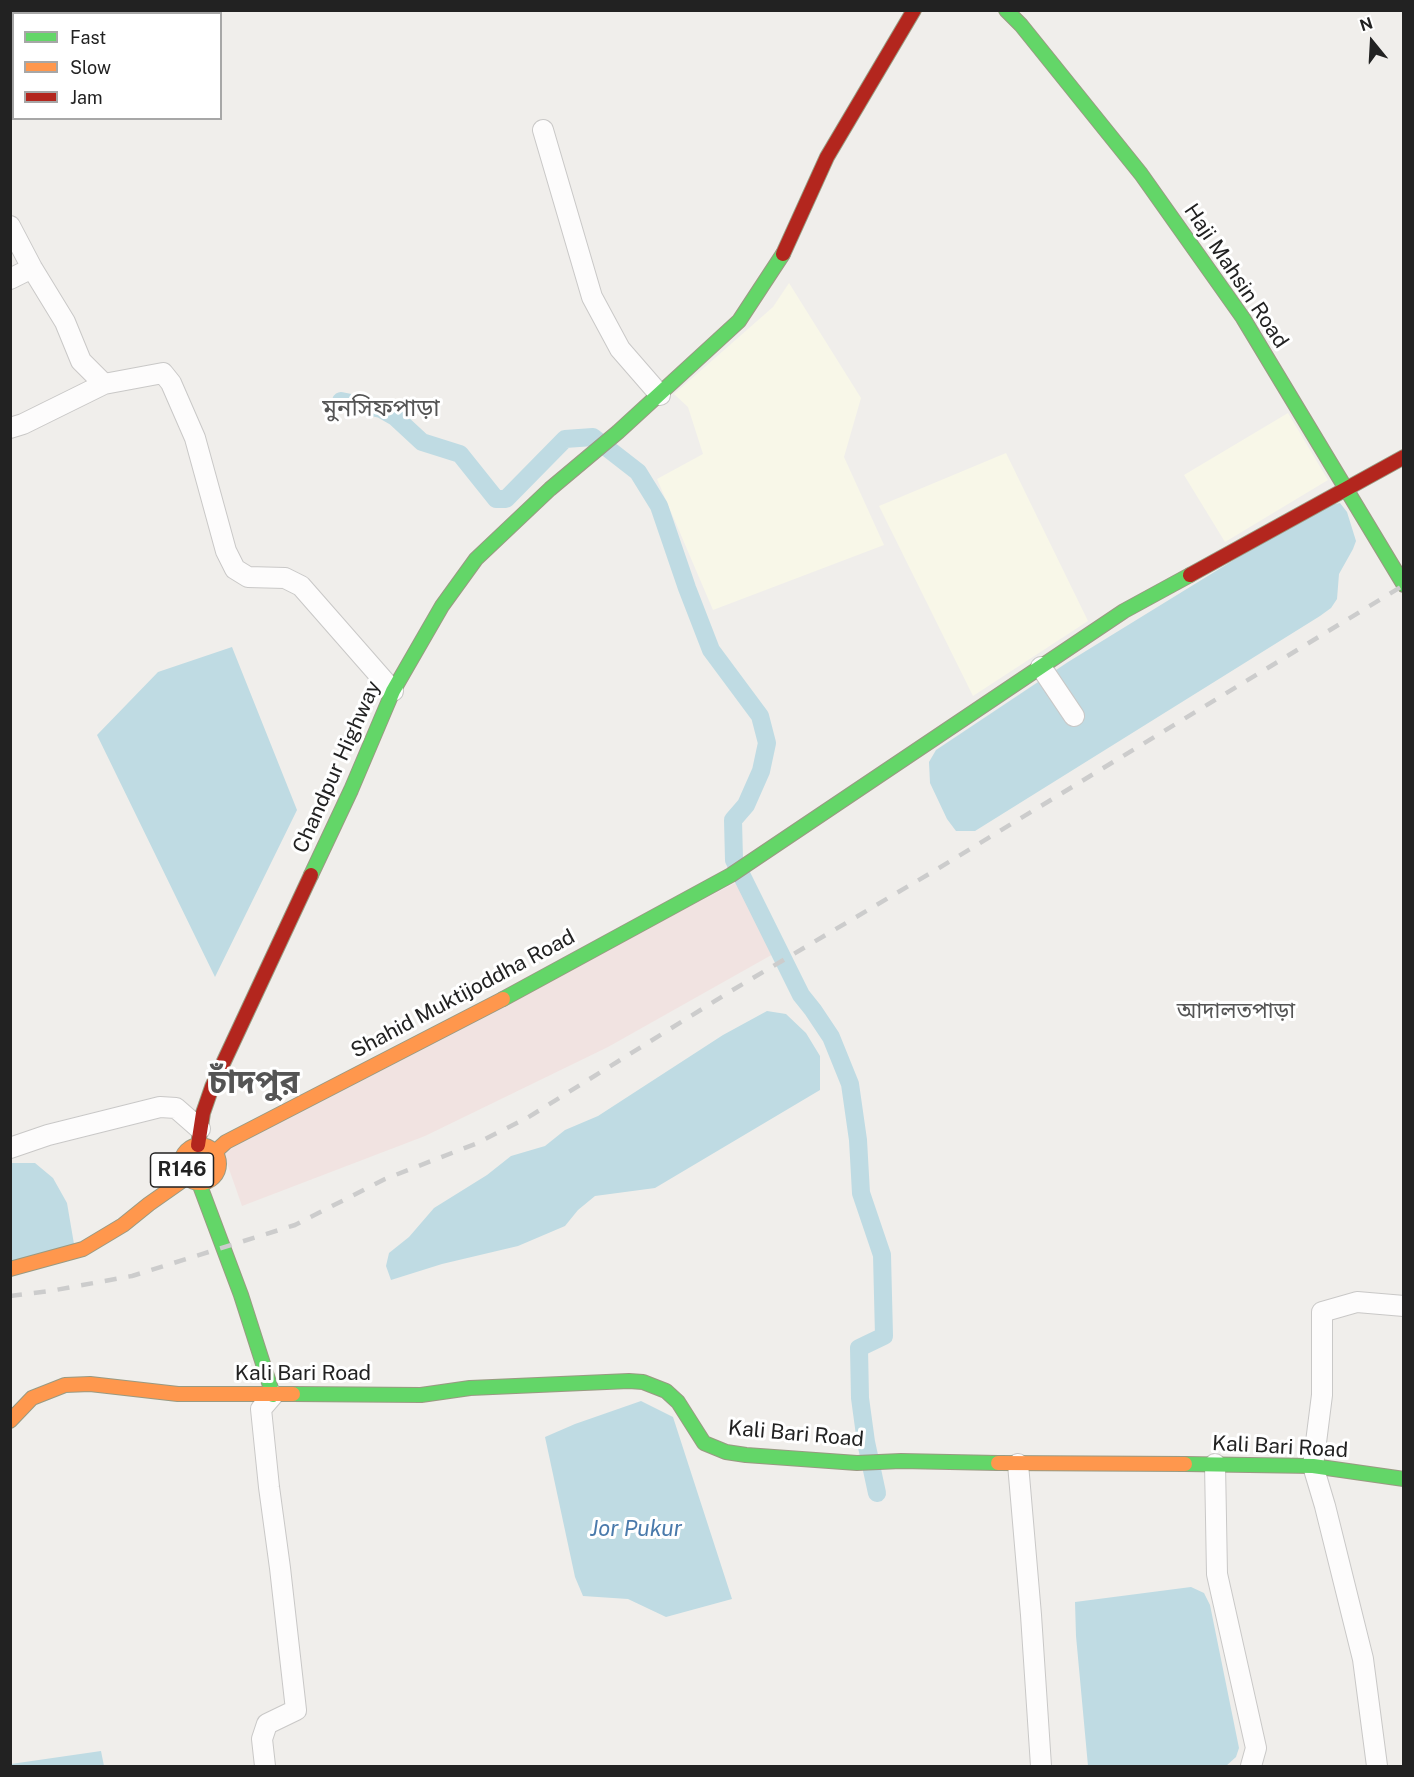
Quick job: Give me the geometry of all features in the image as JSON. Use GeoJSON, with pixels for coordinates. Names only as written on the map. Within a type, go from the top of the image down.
{"type":"FeatureCollection","features":[{"type":"Feature","properties":{"kind":"main road","name":"Chandpur Highway"},"geometry":{"type":"LineString","coordinates":[[200,1129],[212,1087],[351,790],[393,691],[442,606],[477,559],[550,489],[660,395],[740,321],[784,252],[827,157],[914,10]]}},
{"type":"Feature","properties":{"kind":"main road","name":"Haji Mahsin Road"},"geometry":{"type":"LineString","coordinates":[[1006,10],[1021,25],[1141,174],[1243,318],[1404,585]]}},
{"type":"Feature","properties":{"kind":"main road","name":"Shahid Muktijoddha Road"},"geometry":{"type":"LineString","coordinates":[[215,1152],[233,1138],[520,990],[731,875],[1124,611],[1404,458]]}},
{"type":"Feature","properties":{"kind":"main road"},"geometry":{"type":"LineString","coordinates":[[200,1129],[205,1121],[218,1136],[233,1138]]}},
{"type":"Feature","properties":{"kind":"main road","name":"R146"},"geometry":{"type":"LineString","coordinates":[[200,1129],[210,1148],[215,1152],[219,1164],[211,1180],[193,1180],[181,1168],[183,1156],[200,1129]]}},
{"type":"Feature","properties":{"kind":"main road"},"geometry":{"type":"LineString","coordinates":[[10,1269],[83,1250],[123,1225],[149,1204],[193,1180],[241,1295],[273,1395]]}},
{"type":"Feature","properties":{"kind":"main road","name":"Kali Bari Road"},"geometry":{"type":"LineString","coordinates":[[10,1421],[32,1398],[65,1385],[90,1384],[178,1394],[420,1395],[470,1388],[629,1381],[643,1382],[666,1391],[678,1402],[704,1443],[726,1452],[857,1464],[901,1461],[1312,1466],[1404,1479]]}},
{"type":"Feature","properties":{"kind":"street"},"geometry":{"type":"LineString","coordinates":[[543,130],[592,297],[620,349],[660,395]]}},
{"type":"Feature","properties":{"kind":"street"},"geometry":{"type":"LineString","coordinates":[[10,226],[65,322],[81,361],[104,384]]}},
{"type":"Feature","properties":{"kind":"street"},"geometry":{"type":"LineString","coordinates":[[10,279],[32,268]]}},
{"type":"Feature","properties":{"kind":"street"},"geometry":{"type":"LineString","coordinates":[[10,428],[23,424],[104,384],[163,373],[171,383],[195,438],[226,551],[235,569],[248,577],[285,578],[301,586],[393,691]]}},
{"type":"Feature","properties":{"kind":"street"},"geometry":{"type":"LineString","coordinates":[[1041,668],[1074,716]]}},
{"type":"Feature","properties":{"kind":"street"},"geometry":{"type":"LineString","coordinates":[[10,1148],[48,1135],[160,1107],[176,1108],[200,1129]]}},
{"type":"Feature","properties":{"kind":"street"},"geometry":{"type":"LineString","coordinates":[[1377,1767],[1363,1659],[1325,1506],[1312,1466],[1322,1395],[1322,1312],[1357,1302],[1404,1306]]}},
{"type":"Feature","properties":{"kind":"street"},"geometry":{"type":"LineString","coordinates":[[265,1767],[261,1739],[267,1724],[296,1710],[261,1409],[273,1395]]}},
{"type":"Feature","properties":{"kind":"street"},"geometry":{"type":"LineString","coordinates":[[1018,1464],[1041,1767]]}},
{"type":"Feature","properties":{"kind":"street"},"geometry":{"type":"LineString","coordinates":[[1215,1464],[1217,1574],[1256,1748],[1251,1767]]}},
{"type":"Feature","properties":{"kind":"shaded area"},"geometry":{"type":"Polygon","coordinates":[[[789,283],[861,398],[844,457],[884,545],[713,610],[657,479],[703,454],[688,407],[674,394],[773,307],[789,283]]]}},
{"type":"Feature","properties":{"kind":"shaded area"},"geometry":{"type":"Polygon","coordinates":[[[1288,413],[1328,480],[1225,542],[1184,475],[1288,413]]]}},
{"type":"Feature","properties":{"kind":"shaded area"},"geometry":{"type":"Polygon","coordinates":[[[1006,453],[1088,621],[973,696],[879,506],[1006,453]]]}},
{"type":"Feature","properties":{"kind":"shaded area"},"geometry":{"type":"Polygon","coordinates":[[[739,881],[775,953],[608,1047],[425,1136],[242,1206],[222,1149],[739,881]]]}},
{"type":"Feature","properties":{"kind":"water"},"geometry":{"type":"Polygon","coordinates":[[[1340,503],[1347,512],[1356,541],[1339,574],[1337,599],[1331,608],[975,831],[956,831],[947,819],[930,783],[929,762],[936,750],[1068,662],[1320,507],[1340,503]]]}},
{"type":"Feature","properties":{"kind":"water"},"geometry":{"type":"Polygon","coordinates":[[[232,647],[297,810],[215,977],[97,735],[158,672],[232,647]]]}},
{"type":"Feature","properties":{"kind":"water"},"geometry":{"type":"Polygon","coordinates":[[[767,1011],[786,1014],[806,1033],[820,1056],[820,1090],[655,1188],[595,1196],[578,1210],[565,1226],[518,1246],[442,1264],[391,1280],[386,1266],[389,1253],[409,1237],[434,1208],[487,1175],[511,1156],[545,1146],[565,1130],[598,1116],[723,1035],[767,1011]]]}},
{"type":"Feature","properties":{"kind":"water"},"geometry":{"type":"Polygon","coordinates":[[[11,1163],[35,1163],[53,1178],[67,1203],[74,1244],[11,1267],[11,1163]]]}},
{"type":"Feature","properties":{"kind":"water","name":"Jor Pukur"},"geometry":{"type":"Polygon","coordinates":[[[641,1401],[673,1417],[732,1599],[666,1617],[628,1599],[583,1596],[575,1577],[545,1437],[641,1401]]]}},
{"type":"Feature","properties":{"kind":"water"},"geometry":{"type":"Polygon","coordinates":[[[1191,1587],[1204,1593],[1210,1605],[1239,1748],[1236,1757],[1226,1766],[1088,1766],[1075,1602],[1191,1587]]]}},
{"type":"Feature","properties":{"kind":"water"},"geometry":{"type":"Polygon","coordinates":[[[101,1751],[104,1766],[11,1766],[11,1764],[101,1751]]]}},
{"type":"Feature","properties":{"kind":"waterway"},"geometry":{"type":"LineString","coordinates":[[341,401],[381,409],[395,417],[422,442],[460,454],[496,499],[506,499],[565,439],[593,437],[638,472],[659,506],[711,650],[760,716],[767,743],[761,771],[746,805],[733,820],[734,860],[801,995],[831,1037],[850,1084],[858,1140],[861,1193],[882,1255],[884,1336],[859,1348],[860,1398],[866,1442],[877,1493]]}},
{"type":"Feature","properties":{"kind":"railway"},"geometry":{"type":"LineString","coordinates":[[10,1296],[132,1276],[295,1225],[385,1179],[475,1144],[527,1118],[731,991],[939,868],[1404,585]]}},
{"type":"Feature","properties":{"kind":"traffic: fast"},"geometry":{"type":"LineString","coordinates":[[1006,10],[1021,25],[1141,174],[1243,318],[1404,585]]}},
{"type":"Feature","properties":{"kind":"traffic: fast"},"geometry":{"type":"LineString","coordinates":[[311,875],[351,790],[393,691],[442,606],[476,559],[550,489],[618,432],[739,321],[783,254]]}},
{"type":"Feature","properties":{"kind":"traffic: fast"},"geometry":{"type":"LineString","coordinates":[[503,999],[731,875],[1124,611],[1190,575]]}},
{"type":"Feature","properties":{"kind":"traffic: fast"},"geometry":{"type":"LineString","coordinates":[[199,1183],[241,1295],[273,1395]]}},
{"type":"Feature","properties":{"kind":"traffic: fast"},"geometry":{"type":"LineString","coordinates":[[293,1394],[421,1395],[470,1388],[643,1382],[666,1391],[678,1402],[704,1443],[726,1452],[857,1463],[901,1461],[998,1463]]}},
{"type":"Feature","properties":{"kind":"traffic: fast"},"geometry":{"type":"LineString","coordinates":[[1185,1464],[1313,1466],[1404,1479]]}},
{"type":"Feature","properties":{"kind":"traffic: slow"},"geometry":{"type":"LineString","coordinates":[[215,1152],[226,1142],[503,999]]}},
{"type":"Feature","properties":{"kind":"traffic: slow"},"geometry":{"type":"LineString","coordinates":[[200,1145],[213,1151],[219,1164],[213,1177],[200,1183],[187,1177],[181,1164],[187,1151],[200,1145]]}},
{"type":"Feature","properties":{"kind":"traffic: slow"},"geometry":{"type":"LineString","coordinates":[[10,1269],[83,1249],[123,1225],[186,1178]]}},
{"type":"Feature","properties":{"kind":"traffic: slow"},"geometry":{"type":"LineString","coordinates":[[10,1421],[32,1398],[65,1385],[90,1384],[178,1394],[293,1394]]}},
{"type":"Feature","properties":{"kind":"traffic: slow"},"geometry":{"type":"LineString","coordinates":[[998,1463],[1185,1464]]}},
{"type":"Feature","properties":{"kind":"traffic: jam"},"geometry":{"type":"LineString","coordinates":[[783,254],[827,157],[914,10]]}},
{"type":"Feature","properties":{"kind":"traffic: jam"},"geometry":{"type":"LineString","coordinates":[[1190,575],[1404,457]]}},
{"type":"Feature","properties":{"kind":"traffic: jam"},"geometry":{"type":"LineString","coordinates":[[198,1145],[203,1113],[212,1087],[311,875]]}},
{"type":"Feature","properties":{"kind":"district","name":"মুনসিফপাড়া"},"geometry":{"type":"Point","coordinates":[381,409]}},
{"type":"Feature","properties":{"kind":"district","name":"আদালতপাড়া"},"geometry":{"type":"Point","coordinates":[1236,1011]}},
{"type":"Feature","properties":{"kind":"district","name":"চাঁদপুর"},"geometry":{"type":"Point","coordinates":[254,1083]}}]}
